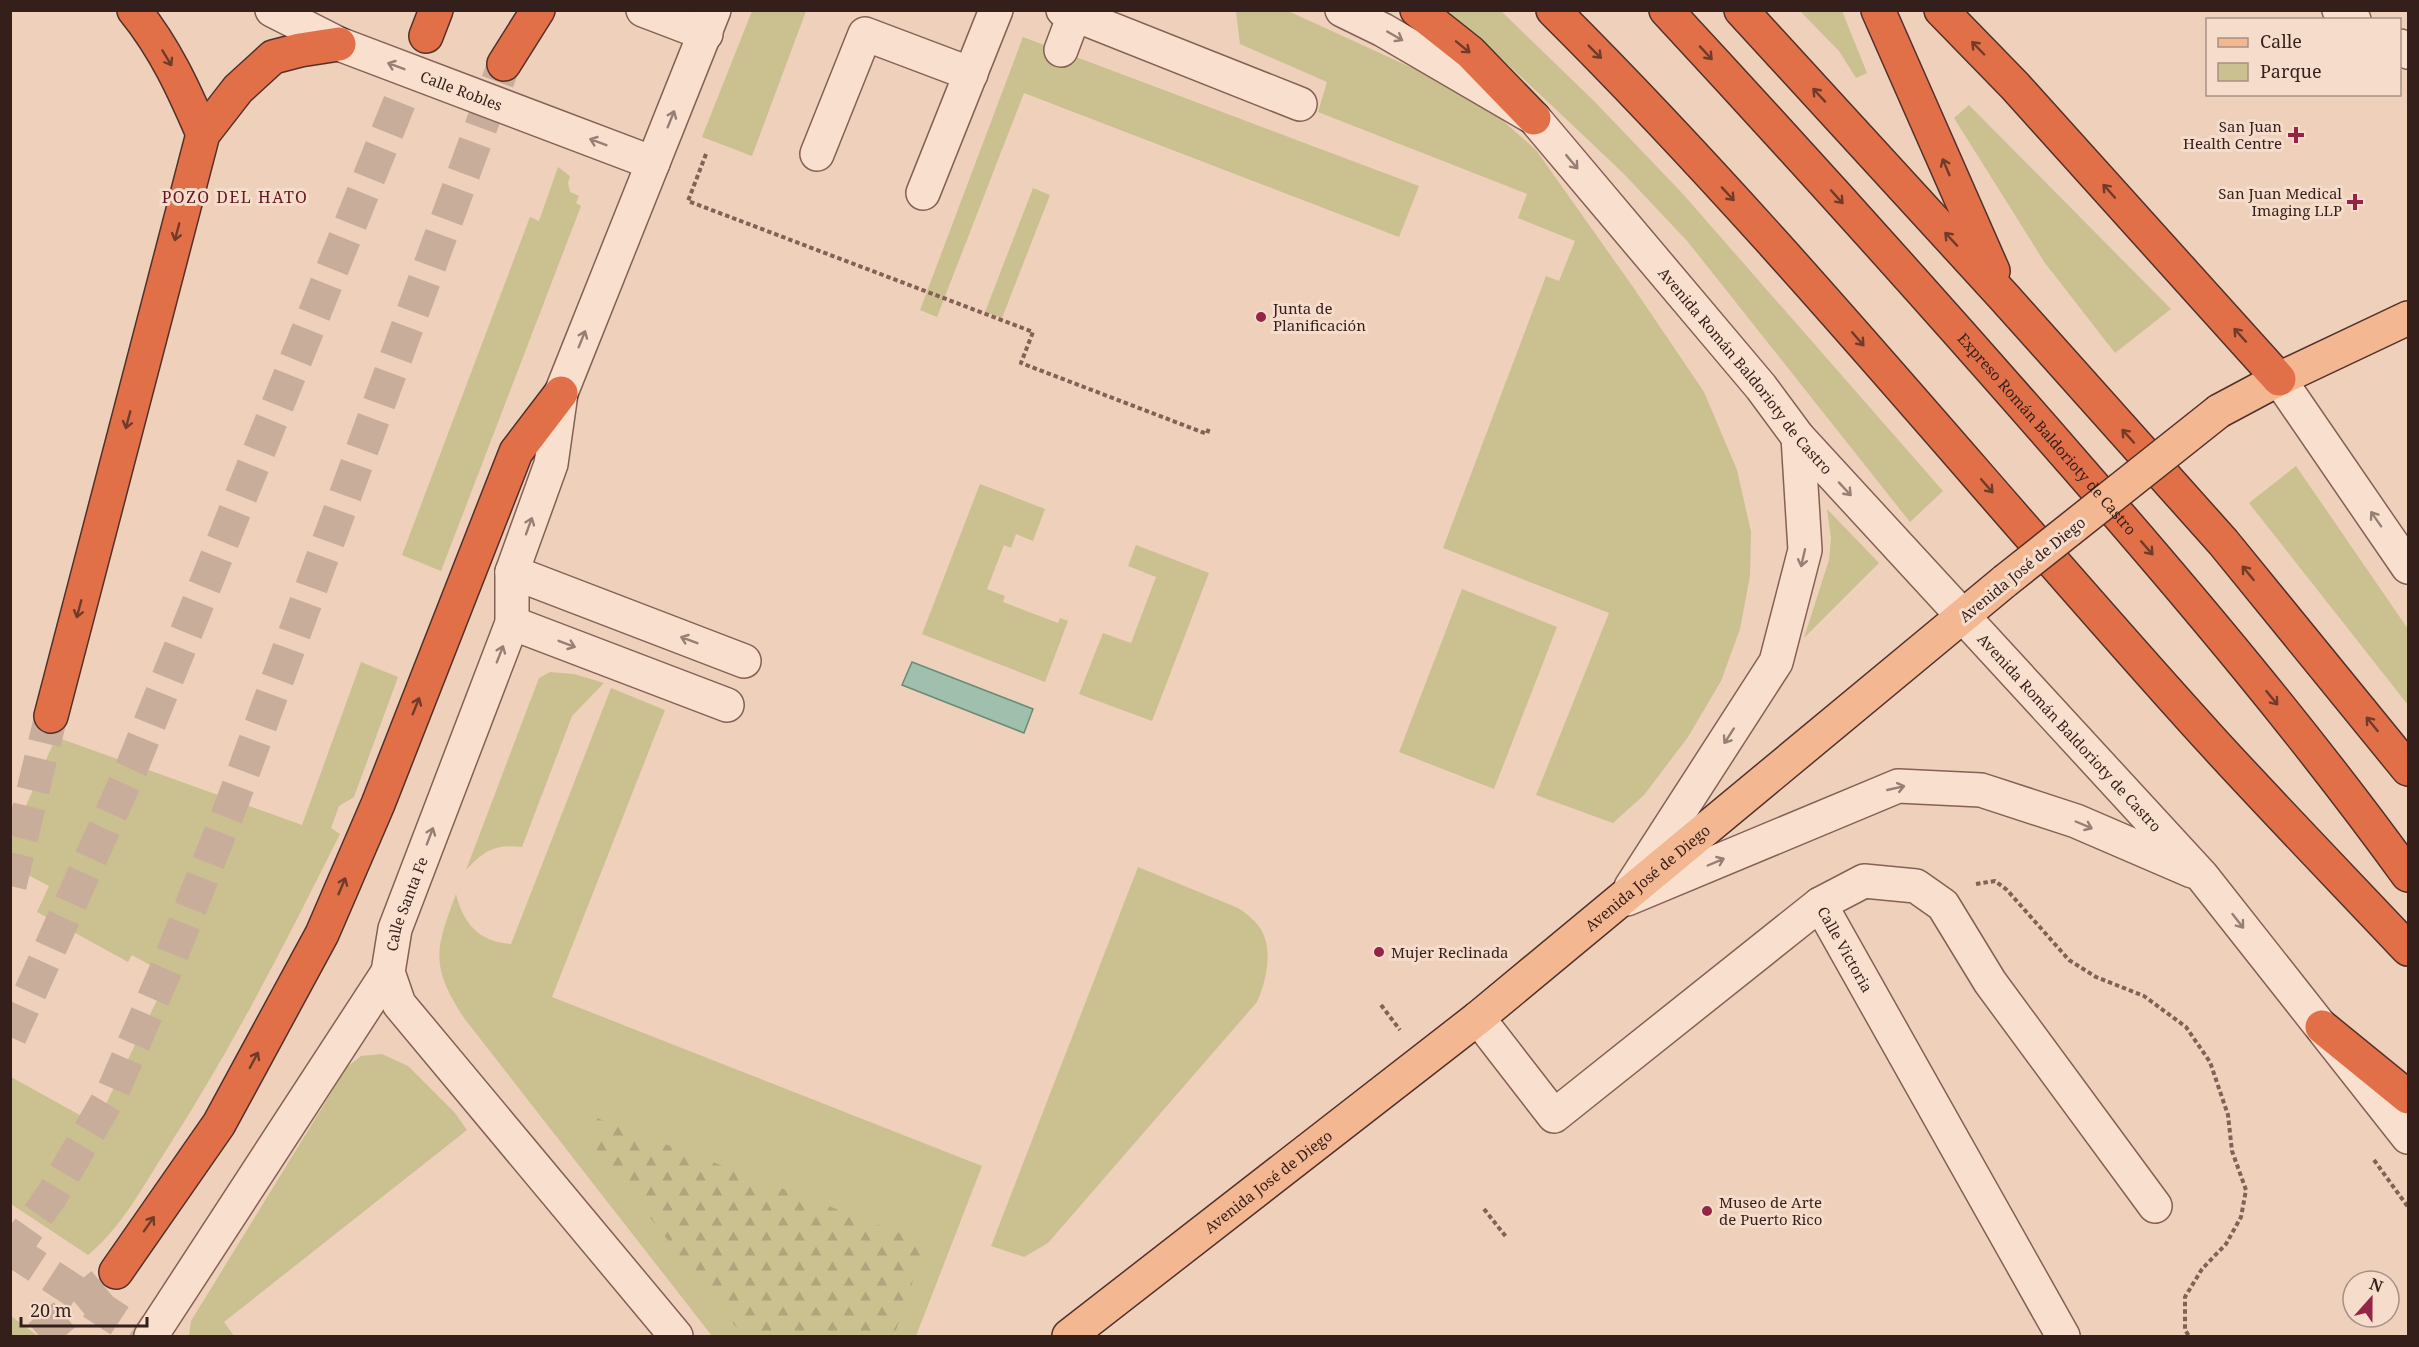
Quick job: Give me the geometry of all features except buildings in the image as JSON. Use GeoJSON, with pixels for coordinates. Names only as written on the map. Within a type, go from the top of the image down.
{"type":"FeatureCollection","features":[{"type":"Feature","properties":{"kind":"highway"},"geometry":{"type":"LineString","coordinates":[[134,10],[150,30],[178,77],[203,134]]}},
{"type":"Feature","properties":{"kind":"highway"},"geometry":{"type":"LineString","coordinates":[[524,10],[504,64],[538,10]]}},
{"type":"Feature","properties":{"kind":"highway"},"geometry":{"type":"LineString","coordinates":[[1417,10],[1470,52],[1534,118]]}},
{"type":"Feature","properties":{"kind":"highway"},"geometry":{"type":"LineString","coordinates":[[1553,10],[1606,63],[1769,238],[2212,741],[2409,949]]}},
{"type":"Feature","properties":{"kind":"highway","name":"Expreso Román Baldorioty de Castro"},"geometry":{"type":"LineString","coordinates":[[1666,10],[1994,371],[2188,595],[2302,735],[2409,875]]}},
{"type":"Feature","properties":{"kind":"highway"},"geometry":{"type":"LineString","coordinates":[[1741,10],[2004,297],[2223,542],[2409,770]]}},
{"type":"Feature","properties":{"kind":"highway"},"geometry":{"type":"LineString","coordinates":[[1878,10],[2004,297]]}},
{"type":"Feature","properties":{"kind":"highway"},"geometry":{"type":"LineString","coordinates":[[1941,10],[2015,87],[2279,379]]}},
{"type":"Feature","properties":{"kind":"highway"},"geometry":{"type":"LineString","coordinates":[[51,716],[203,134],[238,89],[273,57],[339,44]]}},
{"type":"Feature","properties":{"kind":"highway"},"geometry":{"type":"LineString","coordinates":[[116,1272],[219,1124],[322,934],[378,804],[516,452],[561,393]]}},
{"type":"Feature","properties":{"kind":"highway"},"geometry":{"type":"LineString","coordinates":[[2322,1027],[2409,1097]]}},
{"type":"Feature","properties":{"kind":"main road","name":"Avenida José de Diego"},"geometry":{"type":"LineString","coordinates":[[1069,1336],[1478,1018],[2005,581],[2219,411],[2279,379],[2409,318]]}},
{"type":"Feature","properties":{"kind":"street","name":"Calle Robles"},"geometry":{"type":"LineString","coordinates":[[272,10],[339,44],[653,163]]}},
{"type":"Feature","properties":{"kind":"street"},"geometry":{"type":"LineString","coordinates":[[643,10],[710,22]]}},
{"type":"Feature","properties":{"kind":"street"},"geometry":{"type":"LineString","coordinates":[[923,193],[996,10]]}},
{"type":"Feature","properties":{"kind":"street","name":"Avenida Román Baldorioty de Castro"},"geometry":{"type":"LineString","coordinates":[[1342,10],[1383,30],[1534,118],[1761,387],[1798,437],[2202,876],[2409,1137]]}},
{"type":"Feature","properties":{"kind":"street"},"geometry":{"type":"LineString","coordinates":[[1061,50],[1071,12],[1300,104]]}},
{"type":"Feature","properties":{"kind":"street","name":"Calle Santa Fe"},"geometry":{"type":"LineString","coordinates":[[676,1336],[399,1004],[388,972],[395,928],[512,623],[512,572],[551,464],[561,393],[710,22]]}},
{"type":"Feature","properties":{"kind":"street"},"geometry":{"type":"LineString","coordinates":[[817,154],[865,34],[971,74]]}},
{"type":"Feature","properties":{"kind":"street"},"geometry":{"type":"LineString","coordinates":[[2279,379],[2404,555]]}},
{"type":"Feature","properties":{"kind":"street"},"geometry":{"type":"LineString","coordinates":[[1623,900],[1776,662],[1805,550],[1798,437]]}},
{"type":"Feature","properties":{"kind":"street"},"geometry":{"type":"LineString","coordinates":[[512,572],[744,661]]}},
{"type":"Feature","properties":{"kind":"street"},"geometry":{"type":"LineString","coordinates":[[512,623],[727,705]]}},
{"type":"Feature","properties":{"kind":"street"},"geometry":{"type":"LineString","coordinates":[[1623,900],[1898,786],[1981,790],[2076,821],[2202,876]]}},
{"type":"Feature","properties":{"kind":"street"},"geometry":{"type":"LineString","coordinates":[[1820,904],[1864,881],[1916,886],[1943,905],[1990,982],[2155,1206]]}},
{"type":"Feature","properties":{"kind":"street","name":"Calle Victoria"},"geometry":{"type":"LineString","coordinates":[[1478,1018],[1554,1116],[1820,904],[2063,1336]]}},
{"type":"Feature","properties":{"kind":"street"},"geometry":{"type":"LineString","coordinates":[[151,1336],[388,972]]}},
{"type":"Feature","properties":{"kind":"path"},"geometry":{"type":"LineString","coordinates":[[706,154],[688,201],[1033,332],[1021,363],[1207,434],[1209,428]]}},
{"type":"Feature","properties":{"kind":"path"},"geometry":{"type":"LineString","coordinates":[[1943,905],[1968,885],[1995,881],[2007,890],[2069,960],[2096,977],[2144,996],[2186,1027],[2210,1062],[2228,1115],[2232,1151],[2246,1190],[2241,1217],[2226,1244],[2202,1269],[2185,1297],[2185,1330],[2188,1336]]}},
{"type":"Feature","properties":{"kind":"path"},"geometry":{"type":"LineString","coordinates":[[1484,1209],[1508,1238]]}},
{"type":"Feature","properties":{"kind":"green space"},"geometry":{"type":"Polygon","coordinates":[[[752,11],[806,11],[752,156],[702,137],[752,11]]]}},
{"type":"Feature","properties":{"kind":"green space"},"geometry":{"type":"Polygon","coordinates":[[[1236,11],[1288,11],[1443,82],[1492,111],[1536,150],[1704,392],[1737,470],[1751,532],[1750,576],[1740,629],[1721,681],[1688,737],[1644,795],[1613,823],[1536,795],[1609,613],[1443,548],[1546,276],[1559,281],[1575,241],[1518,218],[1527,194],[1318,112],[1327,82],[1240,44],[1236,11]]]}},
{"type":"Feature","properties":{"kind":"green space"},"geometry":{"type":"Polygon","coordinates":[[[1443,11],[1501,11],[1595,102],[1682,193],[1943,491],[1910,522],[1688,242],[1624,174],[1546,100],[1492,50],[1443,11]]]}},
{"type":"Feature","properties":{"kind":"green space"},"geometry":{"type":"Polygon","coordinates":[[[1800,11],[1842,11],[1867,73],[1856,78],[1839,51],[1800,11]]]}},
{"type":"Feature","properties":{"kind":"green space"},"geometry":{"type":"Polygon","coordinates":[[[1023,37],[1419,186],[1399,237],[1024,93],[937,317],[920,310],[1023,37]]]}},
{"type":"Feature","properties":{"kind":"green space"},"geometry":{"type":"Polygon","coordinates":[[[1969,105],[2171,309],[2115,353],[2045,263],[1954,118],[1969,105]]]}},
{"type":"Feature","properties":{"kind":"green space"},"geometry":{"type":"Polygon","coordinates":[[[558,167],[570,176],[568,183],[570,192],[579,196],[576,203],[581,206],[441,571],[402,555],[530,217],[539,221],[558,167]]]}},
{"type":"Feature","properties":{"kind":"green space"},"geometry":{"type":"Polygon","coordinates":[[[1033,188],[1050,195],[1002,318],[985,312],[1033,188]]]}},
{"type":"Feature","properties":{"kind":"green space"},"geometry":{"type":"Polygon","coordinates":[[[2296,466],[2408,629],[2408,705],[2249,503],[2296,466]]]}},
{"type":"Feature","properties":{"kind":"green space"},"geometry":{"type":"Polygon","coordinates":[[[980,484],[1045,509],[1033,541],[1016,534],[1011,548],[1004,545],[987,589],[1005,596],[1003,602],[1058,623],[1060,618],[1068,621],[1045,682],[922,634],[980,484]]]}},
{"type":"Feature","properties":{"kind":"green space"},"geometry":{"type":"Polygon","coordinates":[[[1827,509],[1879,563],[1804,638],[1829,560],[1831,538],[1827,509]]]}},
{"type":"Feature","properties":{"kind":"green space"},"geometry":{"type":"Polygon","coordinates":[[[1136,545],[1209,573],[1152,721],[1079,694],[1103,633],[1131,643],[1156,577],[1128,566],[1136,545]]]}},
{"type":"Feature","properties":{"kind":"green space"},"geometry":{"type":"Polygon","coordinates":[[[1462,589],[1557,627],[1494,789],[1399,752],[1462,589]]]}},
{"type":"Feature","properties":{"kind":"green space"},"geometry":{"type":"Polygon","coordinates":[[[361,662],[398,677],[354,797],[339,806],[331,828],[340,834],[258,994],[191,1111],[122,1219],[88,1255],[11,1204],[11,1077],[96,1124],[169,976],[132,955],[128,962],[37,912],[49,886],[11,866],[11,840],[56,737],[302,825],[361,662]]]}},
{"type":"Feature","properties":{"kind":"green space"},"geometry":{"type":"Polygon","coordinates":[[[550,672],[574,674],[604,683],[572,716],[522,847],[491,850],[466,870],[539,678],[550,672]]]}},
{"type":"Feature","properties":{"kind":"green space"},"geometry":{"type":"Polygon","coordinates":[[[611,688],[665,710],[552,997],[982,1166],[916,1336],[712,1336],[464,1018],[445,984],[439,957],[440,944],[456,894],[463,914],[474,929],[490,939],[511,944],[611,688]]]}},
{"type":"Feature","properties":{"kind":"green space"},"geometry":{"type":"Polygon","coordinates":[[[1138,867],[1238,908],[1255,921],[1262,931],[1268,958],[1257,1002],[1048,1243],[1024,1257],[991,1246],[1138,867]]]}},
{"type":"Feature","properties":{"kind":"green space"},"geometry":{"type":"Polygon","coordinates":[[[382,1054],[408,1066],[455,1113],[467,1130],[224,1322],[234,1336],[189,1336],[191,1321],[347,1067],[361,1056],[382,1054]]]}},
{"type":"Feature","properties":{"kind":"green space"},"geometry":{"type":"Polygon","coordinates":[[[586,1114],[926,1243],[896,1330],[881,1336],[751,1336],[736,1327],[593,1145],[586,1114]]]}},
{"type":"Feature","properties":{"kind":"green space"},"geometry":{"type":"Polygon","coordinates":[[[11,1316],[38,1336],[11,1336],[11,1316]]]}},
{"type":"Feature","properties":{"kind":"shaded area"},"geometry":{"type":"Polygon","coordinates":[[[912,662],[1033,709],[1024,733],[902,685],[912,662]]]}},
{"type":"Feature","properties":{"kind":"tunnel"},"geometry":{"type":"LineString","coordinates":[[10,1037],[132,767],[426,36]]}},
{"type":"Feature","properties":{"kind":"tunnel"},"geometry":{"type":"LineString","coordinates":[[10,1255],[52,1195],[113,1091],[168,965],[232,803],[504,64]]}},
{"type":"Feature","properties":{"kind":"tunnel"},"geometry":{"type":"LineString","coordinates":[[10,886],[51,716]]}},
{"type":"Feature","properties":{"kind":"tunnel"},"geometry":{"type":"LineString","coordinates":[[10,1249],[143,1336]]}},
{"type":"Feature","properties":{"kind":"tunnel"},"geometry":{"type":"LineString","coordinates":[[39,1336],[116,1272]]}},
{"type":"Feature","properties":{"kind":"place","name":"San Juan Health Centre"},"geometry":{"type":"Point","coordinates":[2296,135]}},
{"type":"Feature","properties":{"kind":"place","name":"San Juan Medical Imaging LLP"},"geometry":{"type":"Point","coordinates":[2355,202]}},
{"type":"Feature","properties":{"kind":"place","name":"Junta de Planificación"},"geometry":{"type":"Point","coordinates":[1261,317]}},
{"type":"Feature","properties":{"kind":"place","name":"Mujer Reclinada"},"geometry":{"type":"Point","coordinates":[1379,952]}},
{"type":"Feature","properties":{"kind":"place","name":"Museo de Arte de Puerto Rico"},"geometry":{"type":"Point","coordinates":[1707,1211]}},
{"type":"Feature","properties":{"kind":"district","name":"POZO DEL HATO"},"geometry":{"type":"Point","coordinates":[235,197]}}]}
